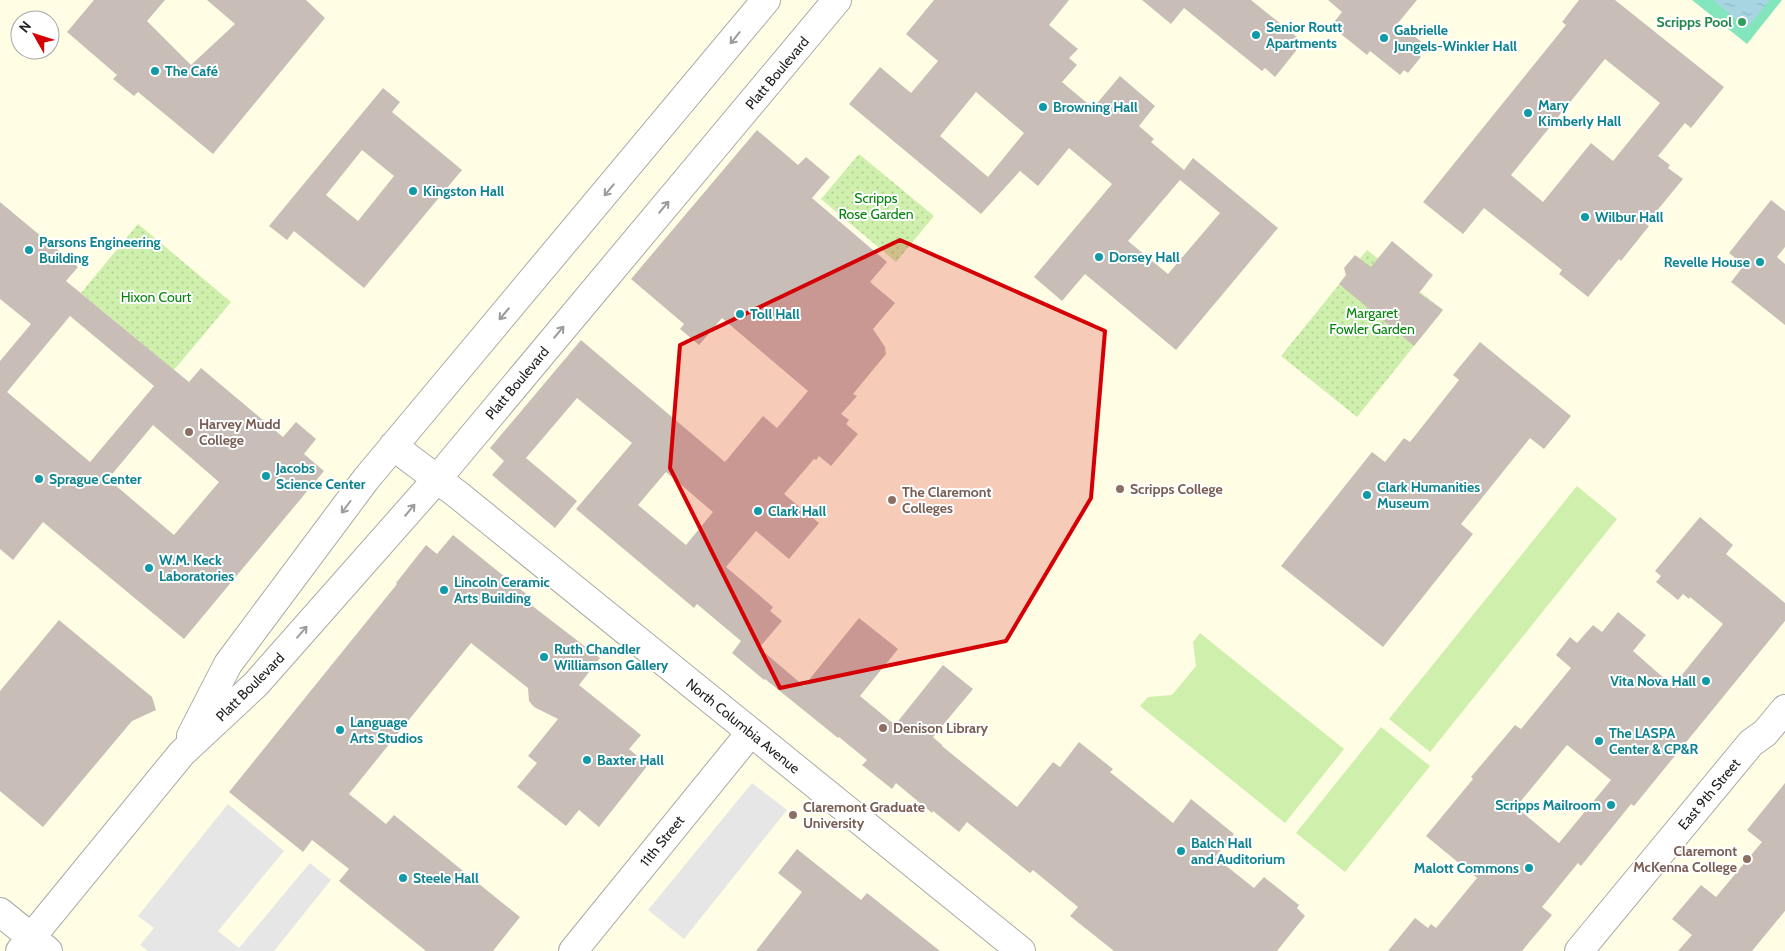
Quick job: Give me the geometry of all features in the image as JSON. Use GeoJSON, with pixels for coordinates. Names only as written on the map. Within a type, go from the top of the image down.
{"type":"FeatureCollection","features":[{"type":"Feature","properties":{"kind":"street","name":"Platt Boulevard"},"geometry":{"type":"LineString","coordinates":[[182,753],[228,664],[366,479],[766,0]]}},
{"type":"Feature","properties":{"kind":"street","name":"Platt Boulevard"},"geometry":{"type":"LineString","coordinates":[[33,946],[182,753],[256,684],[437,479],[837,0]]}},
{"type":"Feature","properties":{"kind":"street","name":"North Columbia Avenue"},"geometry":{"type":"LineString","coordinates":[[394,446],[457,494],[1020,951]]}},
{"type":"Feature","properties":{"kind":"street","name":"East 9th Street"},"geometry":{"type":"LineString","coordinates":[[1578,951],[1751,743],[1765,733],[1785,709]]}},
{"type":"Feature","properties":{"kind":"street","name":"11th Street"},"geometry":{"type":"LineString","coordinates":[[573,951],[751,732]]}},
{"type":"Feature","properties":{"kind":"street"},"geometry":{"type":"LineString","coordinates":[[0,912],[33,946]]}},
{"type":"Feature","properties":{"kind":"highlighted area"},"geometry":{"type":"Polygon","coordinates":[[[900,240],[1105,331],[1091,498],[1006,641],[780,688],[670,468],[680,345],[900,240]]]}},
{"type":"Feature","properties":{"kind":"shaded area","name":"The Claremont Colleges"},"geometry":{"type":"Polygon","coordinates":[[[0,0],[1785,0],[1785,951],[0,951],[0,0]]]}},
{"type":"Feature","properties":{"kind":"shaded area"},"geometry":{"type":"Polygon","coordinates":[[[752,783],[787,810],[684,939],[648,910],[752,783]]]}},
{"type":"Feature","properties":{"kind":"shaded area"},"geometry":{"type":"Polygon","coordinates":[[[228,804],[284,851],[218,931],[239,948],[310,863],[331,880],[274,951],[148,951],[140,945],[154,928],[138,916],[228,804]]]}},
{"type":"Feature","properties":{"kind":"green space","name":"Scripps Pool"},"geometry":{"type":"Polygon","coordinates":[[[1692,0],[1782,0],[1747,44],[1692,0]]]}},
{"type":"Feature","properties":{"kind":"green space","name":"Scripps Rose Garden"},"geometry":{"type":"Polygon","coordinates":[[[859,154],[934,216],[896,262],[821,199],[859,154]]]}},
{"type":"Feature","properties":{"kind":"green space","name":"Hixon Court"},"geometry":{"type":"Polygon","coordinates":[[[138,224],[231,302],[174,370],[81,293],[138,224]]]}},
{"type":"Feature","properties":{"kind":"green space","name":"Margaret Fowler Garden"},"geometry":{"type":"Polygon","coordinates":[[[1367,250],[1443,310],[1357,417],[1281,356],[1367,250]]]}},
{"type":"Feature","properties":{"kind":"green space"},"geometry":{"type":"Polygon","coordinates":[[[1577,486],[1617,519],[1430,752],[1389,719],[1577,486]]]}},
{"type":"Feature","properties":{"kind":"green space"},"geometry":{"type":"Polygon","coordinates":[[[1200,633],[1344,749],[1285,823],[1140,706],[1148,697],[1172,695],[1196,666],[1193,642],[1200,633]]]}},
{"type":"Feature","properties":{"kind":"green space"},"geometry":{"type":"Polygon","coordinates":[[[1381,727],[1430,766],[1345,872],[1296,833],[1381,727]]]}},
{"type":"Feature","properties":{"kind":"water"},"geometry":{"type":"Polygon","coordinates":[[[1713,0],[1770,0],[1747,28],[1713,0]]]}},
{"type":"Feature","properties":{"kind":"building"},"geometry":{"type":"Polygon","coordinates":[[[94,0],[165,0],[147,21],[191,65],[235,24],[207,0],[306,0],[325,18],[213,154],[138,92],[134,96],[113,79],[117,75],[67,32],[94,0]]]}},
{"type":"Feature","properties":{"kind":"building"},"geometry":{"type":"Polygon","coordinates":[[[934,0],[1069,0],[1049,25],[1078,49],[1069,58],[1077,65],[1062,82],[1093,108],[1120,76],[1155,106],[1139,126],[1154,139],[1151,142],[1184,170],[1193,158],[1278,228],[1176,350],[1085,274],[1062,301],[1034,277],[1112,184],[1069,148],[1038,186],[1020,171],[981,214],[849,104],[880,67],[911,93],[938,61],[906,34],[934,0]],[[976,92],[940,136],[988,177],[1024,133],[976,92]],[[1180,180],[1128,241],[1168,274],[1220,213],[1180,180]]]}},
{"type":"Feature","properties":{"kind":"building","name":"Senior Routt Apartments"},"geometry":{"type":"Polygon","coordinates":[[[1142,0],[1251,0],[1303,42],[1275,77],[1265,68],[1262,71],[1184,8],[1171,24],[1142,0]]]}},
{"type":"Feature","properties":{"kind":"building","name":"Gabrielle Jungels-Winkler Hall"},"geometry":{"type":"Polygon","coordinates":[[[1328,0],[1417,0],[1398,23],[1423,43],[1417,54],[1421,57],[1408,73],[1404,70],[1400,75],[1370,51],[1367,55],[1331,26],[1342,12],[1328,0]]]}},
{"type":"Feature","properties":{"kind":"building"},"geometry":{"type":"Polygon","coordinates":[[[1579,0],[1615,0],[1724,87],[1691,128],[1685,123],[1658,156],[1670,165],[1668,168],[1683,179],[1646,224],[1649,226],[1621,261],[1619,259],[1588,297],[1559,274],[1562,270],[1484,208],[1463,234],[1423,202],[1566,25],[1562,22],[1579,0]],[[1605,59],[1511,175],[1543,202],[1591,143],[1613,161],[1660,103],[1605,59]]]}},
{"type":"Feature","properties":{"kind":"building","name":"Kingston Hall"},"geometry":{"type":"Polygon","coordinates":[[[383,88],[400,102],[392,112],[462,170],[364,288],[294,231],[287,240],[269,226],[383,88]],[[362,150],[326,195],[358,221],[394,176],[362,150]]]}},
{"type":"Feature","properties":{"kind":"building"},"geometry":{"type":"Polygon","coordinates":[[[757,130],[798,165],[806,157],[830,177],[812,198],[887,262],[870,282],[895,303],[873,329],[885,347],[886,354],[853,394],[857,396],[841,414],[849,420],[846,424],[858,434],[831,466],[819,456],[816,460],[814,459],[784,494],[819,523],[789,559],[756,531],[726,567],[773,607],[770,611],[782,621],[759,648],[804,686],[859,618],[898,649],[860,696],[895,725],[943,665],[973,689],[933,737],[1017,807],[1053,762],[1060,767],[1079,742],[1113,769],[1110,772],[1173,823],[1191,799],[1234,834],[1215,857],[1254,888],[1264,877],[1299,905],[1297,908],[1305,916],[1277,951],[1114,951],[1070,916],[1078,907],[1033,870],[1030,873],[967,822],[959,832],[933,811],[932,813],[896,783],[892,789],[862,765],[867,760],[732,653],[741,641],[697,604],[694,608],[576,509],[632,443],[577,398],[526,458],[577,501],[555,528],[492,475],[504,461],[490,448],[581,340],[725,462],[763,416],[777,428],[808,391],[722,318],[699,345],[680,329],[684,324],[631,279],[757,130]],[[666,472],[638,505],[686,545],[713,512],[666,472]]]}},
{"type":"Feature","properties":{"kind":"building","name":"Revelle House"},"geometry":{"type":"Polygon","coordinates":[[[1771,200],[1785,211],[1785,247],[1777,257],[1785,264],[1785,325],[1731,282],[1742,268],[1736,264],[1739,261],[1729,253],[1771,200]]]}},
{"type":"Feature","properties":{"kind":"building"},"geometry":{"type":"Polygon","coordinates":[[[0,202],[78,267],[66,281],[189,382],[201,368],[283,437],[296,422],[316,439],[304,454],[324,471],[184,639],[43,522],[13,560],[0,549],[0,361],[31,324],[0,299],[0,202]],[[70,316],[7,392],[90,462],[154,386],[70,316]],[[153,425],[108,479],[174,535],[219,482],[153,425]]]}},
{"type":"Feature","properties":{"kind":"building"},"geometry":{"type":"Polygon","coordinates":[[[1392,241],[1433,275],[1419,293],[1443,310],[1414,346],[1339,284],[1346,275],[1344,268],[1355,255],[1371,267],[1392,241]]]}},
{"type":"Feature","properties":{"kind":"building","name":"Clark Humanities Museum"},"geometry":{"type":"Polygon","coordinates":[[[1480,342],[1571,416],[1544,449],[1530,438],[1461,524],[1473,534],[1383,647],[1281,566],[1372,452],[1385,462],[1404,438],[1410,442],[1459,380],[1453,375],[1480,342]]]}},
{"type":"Feature","properties":{"kind":"building"},"geometry":{"type":"Polygon","coordinates":[[[1700,517],[1733,545],[1726,554],[1785,603],[1785,621],[1634,806],[1631,804],[1581,866],[1578,863],[1542,907],[1552,915],[1522,951],[1388,951],[1415,918],[1428,928],[1431,924],[1436,928],[1477,878],[1426,836],[1473,779],[1471,777],[1515,725],[1521,729],[1571,668],[1556,655],[1570,637],[1577,643],[1593,625],[1602,632],[1618,612],[1646,635],[1633,651],[1673,686],[1723,624],[1690,597],[1689,599],[1683,594],[1678,600],[1656,582],[1661,576],[1655,571],[1700,517]],[[1567,745],[1516,807],[1559,843],[1611,780],[1567,745]]]}},
{"type":"Feature","properties":{"kind":"building"},"geometry":{"type":"Polygon","coordinates":[[[453,535],[530,597],[526,601],[600,658],[579,685],[641,735],[629,749],[648,765],[599,827],[579,810],[566,826],[517,787],[537,763],[528,756],[558,719],[534,707],[529,701],[528,688],[471,643],[349,794],[386,824],[394,815],[520,917],[493,951],[426,951],[339,881],[349,869],[312,840],[303,852],[229,792],[397,584],[426,545],[437,554],[453,535]]]}},
{"type":"Feature","properties":{"kind":"building"},"geometry":{"type":"Polygon","coordinates":[[[59,620],[152,697],[156,710],[132,721],[43,827],[0,791],[0,691],[59,620]]]}},
{"type":"Feature","properties":{"kind":"building","name":"Claremont McKenna College"},"geometry":{"type":"Polygon","coordinates":[[[1785,783],[1785,911],[1752,951],[1678,951],[1692,935],[1672,919],[1701,885],[1716,897],[1762,842],[1747,830],[1785,783]]]}},
{"type":"Feature","properties":{"kind":"building"},"geometry":{"type":"Polygon","coordinates":[[[797,849],[861,900],[867,893],[940,951],[756,951],[802,892],[778,873],[797,849]]]}},
{"type":"Feature","properties":{"kind":"place","name":"Scripps Pool"},"geometry":{"type":"Point","coordinates":[1742,22]}},
{"type":"Feature","properties":{"kind":"place","name":"Senior Routt Apartments"},"geometry":{"type":"Point","coordinates":[1256,35]}},
{"type":"Feature","properties":{"kind":"place","name":"Gabrielle Jungels-Winkler Hall"},"geometry":{"type":"Point","coordinates":[1384,38]}},
{"type":"Feature","properties":{"kind":"place","name":"The Café"},"geometry":{"type":"Point","coordinates":[155,71]}},
{"type":"Feature","properties":{"kind":"place","name":"Browning Hall"},"geometry":{"type":"Point","coordinates":[1043,107]}},
{"type":"Feature","properties":{"kind":"place","name":"Mary Kimberly Hall"},"geometry":{"type":"Point","coordinates":[1528,113]}},
{"type":"Feature","properties":{"kind":"place","name":"Kingston Hall"},"geometry":{"type":"Point","coordinates":[413,191]}},
{"type":"Feature","properties":{"kind":"place","name":"Wilbur Hall"},"geometry":{"type":"Point","coordinates":[1585,217]}},
{"type":"Feature","properties":{"kind":"place","name":"Parsons Engineering Building"},"geometry":{"type":"Point","coordinates":[29,250]}},
{"type":"Feature","properties":{"kind":"place","name":"Dorsey Hall"},"geometry":{"type":"Point","coordinates":[1099,257]}},
{"type":"Feature","properties":{"kind":"place","name":"Revelle House"},"geometry":{"type":"Point","coordinates":[1760,262]}},
{"type":"Feature","properties":{"kind":"place","name":"Toll Hall"},"geometry":{"type":"Point","coordinates":[740,314]}},
{"type":"Feature","properties":{"kind":"place","name":"Harvey Mudd College"},"geometry":{"type":"Point","coordinates":[189,432]}},
{"type":"Feature","properties":{"kind":"place","name":"Jacobs Science Center"},"geometry":{"type":"Point","coordinates":[266,476]}},
{"type":"Feature","properties":{"kind":"place","name":"Sprague Center"},"geometry":{"type":"Point","coordinates":[39,479]}},
{"type":"Feature","properties":{"kind":"place","name":"Scripps College"},"geometry":{"type":"Point","coordinates":[1120,489]}},
{"type":"Feature","properties":{"kind":"place","name":"Clark Humanities Museum"},"geometry":{"type":"Point","coordinates":[1367,495]}},
{"type":"Feature","properties":{"kind":"place","name":"The Claremont Colleges"},"geometry":{"type":"Point","coordinates":[892,500]}},
{"type":"Feature","properties":{"kind":"place","name":"Clark Hall"},"geometry":{"type":"Point","coordinates":[758,511]}},
{"type":"Feature","properties":{"kind":"place","name":"W.M. Keck Laboratories"},"geometry":{"type":"Point","coordinates":[149,568]}},
{"type":"Feature","properties":{"kind":"place","name":"Lincoln Ceramic Arts Building"},"geometry":{"type":"Point","coordinates":[444,590]}},
{"type":"Feature","properties":{"kind":"place","name":"Ruth Chandler Williamson Gallery"},"geometry":{"type":"Point","coordinates":[544,657]}},
{"type":"Feature","properties":{"kind":"place","name":"Vita Nova Hall"},"geometry":{"type":"Point","coordinates":[1706,681]}},
{"type":"Feature","properties":{"kind":"place","name":"Denison Library"},"geometry":{"type":"Point","coordinates":[883,728]}},
{"type":"Feature","properties":{"kind":"place","name":"Language Arts Studios"},"geometry":{"type":"Point","coordinates":[340,730]}},
{"type":"Feature","properties":{"kind":"place","name":"The LASPA Center & CP&R"},"geometry":{"type":"Point","coordinates":[1599,741]}},
{"type":"Feature","properties":{"kind":"place","name":"Baxter Hall"},"geometry":{"type":"Point","coordinates":[587,760]}},
{"type":"Feature","properties":{"kind":"place","name":"Scripps Mailroom"},"geometry":{"type":"Point","coordinates":[1611,805]}},
{"type":"Feature","properties":{"kind":"place","name":"Claremont Graduate University"},"geometry":{"type":"Point","coordinates":[793,815]}},
{"type":"Feature","properties":{"kind":"place","name":"Balch Hall and Auditorium"},"geometry":{"type":"Point","coordinates":[1181,851]}},
{"type":"Feature","properties":{"kind":"place","name":"Claremont McKenna College"},"geometry":{"type":"Point","coordinates":[1747,859]}},
{"type":"Feature","properties":{"kind":"place","name":"Malott Commons"},"geometry":{"type":"Point","coordinates":[1529,868]}},
{"type":"Feature","properties":{"kind":"place","name":"Steele Hall"},"geometry":{"type":"Point","coordinates":[403,878]}}]}
